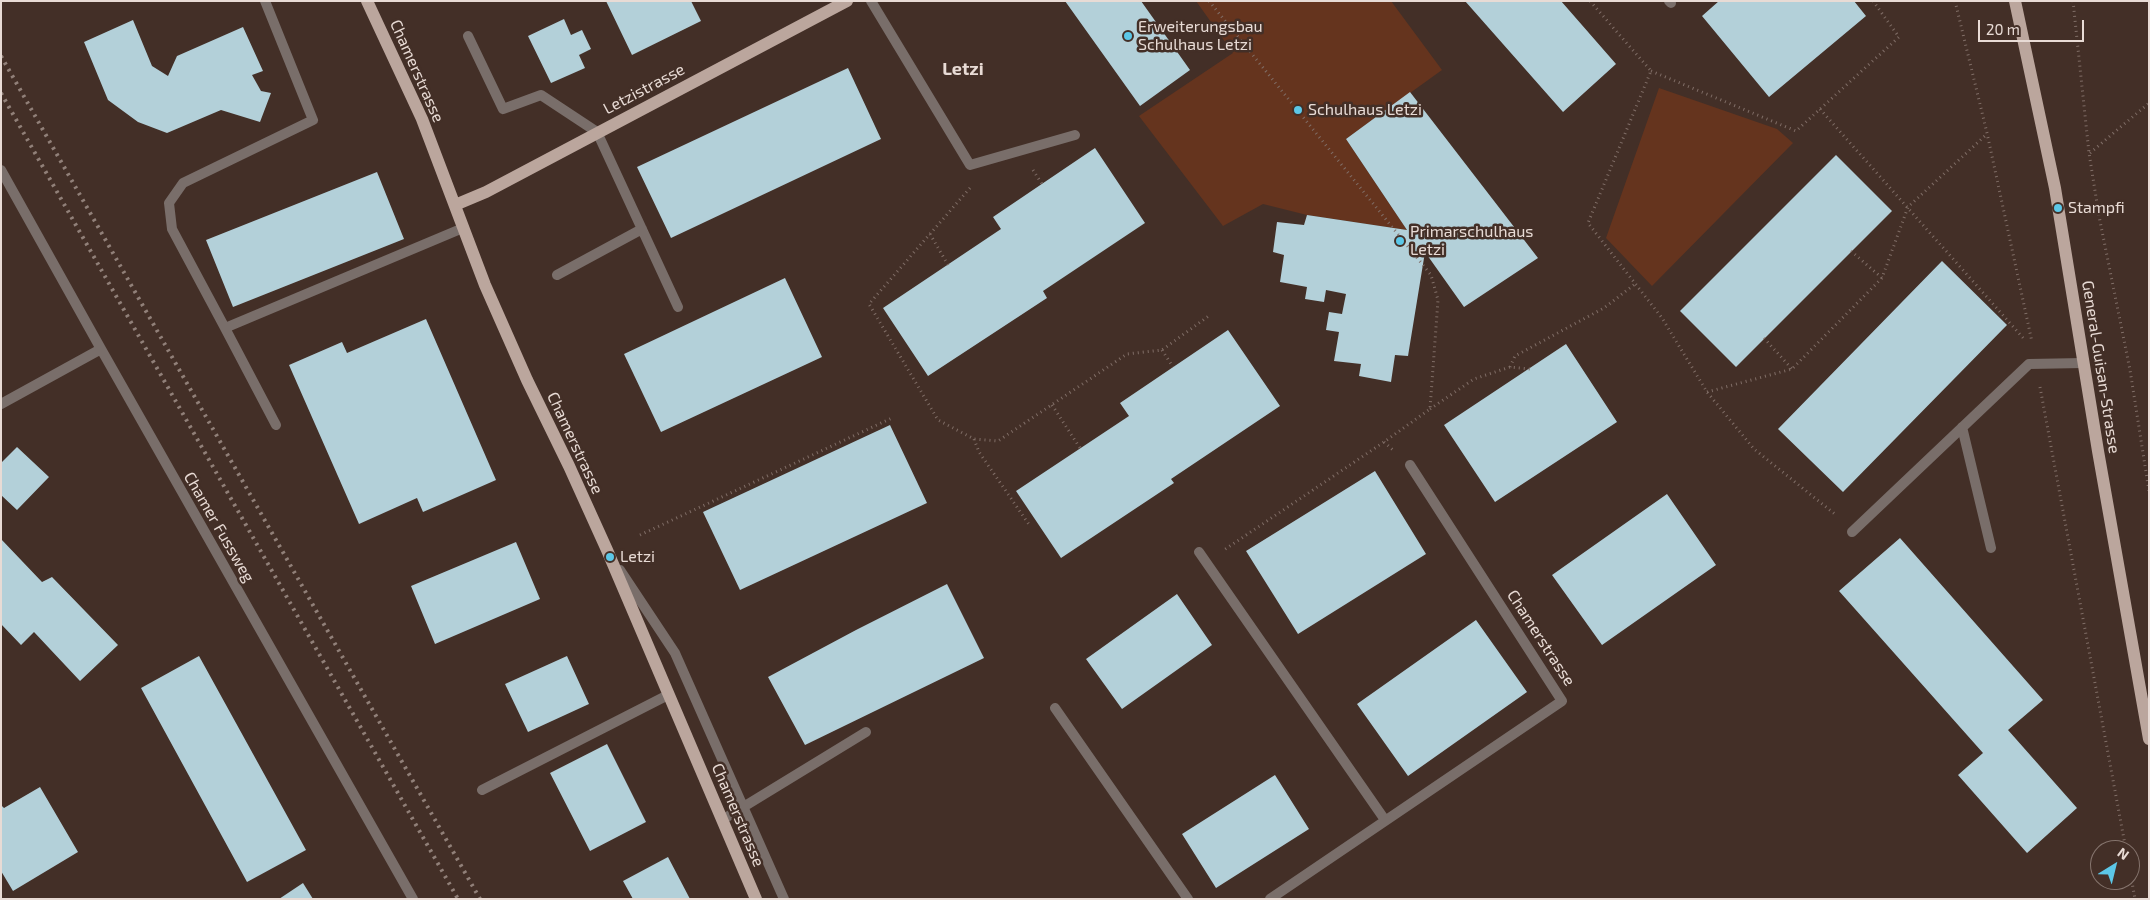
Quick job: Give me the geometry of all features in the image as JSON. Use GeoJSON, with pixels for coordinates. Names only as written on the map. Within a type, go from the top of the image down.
{"type":"FeatureCollection","features":[{"type":"Feature","properties":{"kind":"main road","name":"Chamerstrasse"},"geometry":{"type":"LineString","coordinates":[[367,1],[422,119],[485,285],[527,380],[607,550],[756,899]]}},
{"type":"Feature","properties":{"kind":"main road","name":"Letzistrasse"},"geometry":{"type":"LineString","coordinates":[[454,205],[486,192],[847,1]]}},
{"type":"Feature","properties":{"kind":"main road","name":"General-Guisan-Strasse"},"geometry":{"type":"LineString","coordinates":[[2015,1],[2055,188],[2083,363],[2149,739]]}},
{"type":"Feature","properties":{"kind":"street"},"geometry":{"type":"LineString","coordinates":[[265,1],[313,120],[183,183],[169,203],[172,229],[276,425]]}},
{"type":"Feature","properties":{"kind":"street"},"geometry":{"type":"LineString","coordinates":[[871,1],[970,165],[1075,135]]}},
{"type":"Feature","properties":{"kind":"street"},"geometry":{"type":"LineString","coordinates":[[468,36],[503,109],[541,95],[597,132],[678,307]]}},
{"type":"Feature","properties":{"kind":"street","name":"Chamer Fussweg"},"geometry":{"type":"LineString","coordinates":[[1,170],[413,899]]}},
{"type":"Feature","properties":{"kind":"street"},"geometry":{"type":"LineString","coordinates":[[225,328],[463,228]]}},
{"type":"Feature","properties":{"kind":"street"},"geometry":{"type":"LineString","coordinates":[[557,275],[642,229]]}},
{"type":"Feature","properties":{"kind":"street"},"geometry":{"type":"LineString","coordinates":[[1,404],[101,349]]}},
{"type":"Feature","properties":{"kind":"street"},"geometry":{"type":"LineString","coordinates":[[1852,532],[2028,364],[2083,363]]}},
{"type":"Feature","properties":{"kind":"street"},"geometry":{"type":"LineString","coordinates":[[1962,427],[1991,548]]}},
{"type":"Feature","properties":{"kind":"street","name":"Chamerstrasse"},"geometry":{"type":"LineString","coordinates":[[1270,899],[1562,701],[1410,464]]}},
{"type":"Feature","properties":{"kind":"street"},"geometry":{"type":"LineString","coordinates":[[607,550],[675,652],[784,899]]}},
{"type":"Feature","properties":{"kind":"street"},"geometry":{"type":"LineString","coordinates":[[1199,552],[1385,820]]}},
{"type":"Feature","properties":{"kind":"street"},"geometry":{"type":"LineString","coordinates":[[482,790],[668,695]]}},
{"type":"Feature","properties":{"kind":"street"},"geometry":{"type":"LineString","coordinates":[[1055,708],[1188,899]]}},
{"type":"Feature","properties":{"kind":"street"},"geometry":{"type":"LineString","coordinates":[[722,820],[866,732]]}},
{"type":"Feature","properties":{"kind":"path"},"geometry":{"type":"LineString","coordinates":[[1209,1],[1431,274],[1438,300],[1430,409]]}},
{"type":"Feature","properties":{"kind":"path"},"geometry":{"type":"LineString","coordinates":[[1590,1],[1651,71],[1796,130],[1899,36],[1873,1]]}},
{"type":"Feature","properties":{"kind":"path"},"geometry":{"type":"LineString","coordinates":[[1820,109],[2033,349],[1987,133],[1955,1]]}},
{"type":"Feature","properties":{"kind":"path"},"geometry":{"type":"LineString","coordinates":[[2072,1],[2089,153],[2130,370],[2149,491]]}},
{"type":"Feature","properties":{"kind":"path"},"geometry":{"type":"LineString","coordinates":[[1651,71],[1588,223],[1662,318],[1707,392],[1754,449],[1828,507],[1852,532]]}},
{"type":"Feature","properties":{"kind":"path"},"geometry":{"type":"LineString","coordinates":[[2089,153],[2149,103]]}},
{"type":"Feature","properties":{"kind":"path"},"geometry":{"type":"LineString","coordinates":[[1707,392],[1792,369],[1882,278],[1908,207],[1987,133]]}},
{"type":"Feature","properties":{"kind":"path"},"geometry":{"type":"LineString","coordinates":[[970,165],[970,188],[869,304],[938,420],[974,439],[998,442],[1127,354],[1162,350],[1210,315]]}},
{"type":"Feature","properties":{"kind":"path"},"geometry":{"type":"LineString","coordinates":[[930,234],[948,265]]}},
{"type":"Feature","properties":{"kind":"path"},"geometry":{"type":"LineString","coordinates":[[1852,251],[1882,278]]}},
{"type":"Feature","properties":{"kind":"path"},"geometry":{"type":"LineString","coordinates":[[1510,367],[1515,356],[1604,308],[1635,284]]}},
{"type":"Feature","properties":{"kind":"path"},"geometry":{"type":"LineString","coordinates":[[1764,338],[1792,369]]}},
{"type":"Feature","properties":{"kind":"path"},"geometry":{"type":"LineString","coordinates":[[1162,350],[1173,367]]}},
{"type":"Feature","properties":{"kind":"path"},"geometry":{"type":"LineString","coordinates":[[1206,562],[1376,448],[1474,378],[1510,367],[1530,369]]}},
{"type":"Feature","properties":{"kind":"path"},"geometry":{"type":"LineString","coordinates":[[2040,385],[2124,840]]}},
{"type":"Feature","properties":{"kind":"path"},"geometry":{"type":"LineString","coordinates":[[1052,405],[1080,448]]}},
{"type":"Feature","properties":{"kind":"path"},"geometry":{"type":"LineString","coordinates":[[640,535],[892,418]]}},
{"type":"Feature","properties":{"kind":"path"},"geometry":{"type":"LineString","coordinates":[[974,439],[980,452],[1030,526]]}},
{"type":"Feature","properties":{"kind":"shaded area"},"geometry":{"type":"Polygon","coordinates":[[[1196,1],[1391,1],[1442,70],[1346,139],[1407,230],[1307,215],[1263,204],[1223,226],[1139,116],[1233,53],[1196,1]]]}},
{"type":"Feature","properties":{"kind":"shaded area"},"geometry":{"type":"Polygon","coordinates":[[[1659,88],[1777,129],[1793,143],[1652,286],[1606,238],[1659,88]]]}},
{"type":"Feature","properties":{"kind":"building"},"geometry":{"type":"Polygon","coordinates":[[[606,1],[691,1],[701,21],[632,55],[606,1]]]}},
{"type":"Feature","properties":{"kind":"building","name":"Erweiterungsbau Schulhaus Letzi"},"geometry":{"type":"Polygon","coordinates":[[[1065,1],[1141,1],[1190,70],[1140,106],[1065,1]]]}},
{"type":"Feature","properties":{"kind":"building"},"geometry":{"type":"Polygon","coordinates":[[[1465,1],[1561,1],[1616,64],[1563,112],[1465,1]]]}},
{"type":"Feature","properties":{"kind":"building"},"geometry":{"type":"Polygon","coordinates":[[[1719,1],[1854,1],[1866,16],[1769,97],[1702,16],[1719,1]]]}},
{"type":"Feature","properties":{"kind":"building"},"geometry":{"type":"Polygon","coordinates":[[[564,19],[571,35],[582,30],[591,49],[579,55],[585,68],[551,83],[528,36],[564,19]]]}},
{"type":"Feature","properties":{"kind":"building"},"geometry":{"type":"Polygon","coordinates":[[[133,20],[152,66],[168,76],[177,56],[243,27],[263,71],[252,75],[261,91],[271,93],[260,122],[221,110],[167,133],[138,122],[108,100],[84,42],[133,20]]]}},
{"type":"Feature","properties":{"kind":"building"},"geometry":{"type":"Polygon","coordinates":[[[848,68],[881,139],[671,238],[637,167],[848,68]]]}},
{"type":"Feature","properties":{"kind":"building","name":"Primarschulhaus Letzi"},"geometry":{"type":"Polygon","coordinates":[[[1410,92],[1538,258],[1464,307],[1425,252],[1408,356],[1395,355],[1391,382],[1359,376],[1361,364],[1334,361],[1339,332],[1326,330],[1329,312],[1342,314],[1346,294],[1326,290],[1324,302],[1305,299],[1307,287],[1280,282],[1284,255],[1273,252],[1277,222],[1304,225],[1307,215],[1407,230],[1346,139],[1410,92]]]}},
{"type":"Feature","properties":{"kind":"building"},"geometry":{"type":"Polygon","coordinates":[[[1095,148],[1145,223],[1043,291],[1047,298],[928,376],[883,308],[1001,229],[993,217],[1095,148]]]}},
{"type":"Feature","properties":{"kind":"building"},"geometry":{"type":"Polygon","coordinates":[[[1836,155],[1892,211],[1736,367],[1680,311],[1836,155]]]}},
{"type":"Feature","properties":{"kind":"building"},"geometry":{"type":"Polygon","coordinates":[[[377,172],[404,239],[233,307],[206,240],[377,172]]]}},
{"type":"Feature","properties":{"kind":"building"},"geometry":{"type":"Polygon","coordinates":[[[1942,261],[2007,325],[1843,492],[1778,429],[1942,261]]]}},
{"type":"Feature","properties":{"kind":"building"},"geometry":{"type":"Polygon","coordinates":[[[785,278],[822,357],[661,432],[624,354],[785,278]]]}},
{"type":"Feature","properties":{"kind":"building"},"geometry":{"type":"Polygon","coordinates":[[[426,319],[496,480],[423,512],[417,498],[359,524],[289,365],[342,342],[347,353],[426,319]]]}},
{"type":"Feature","properties":{"kind":"building"},"geometry":{"type":"Polygon","coordinates":[[[1228,330],[1280,406],[1171,479],[1174,483],[1061,558],[1016,491],[1129,416],[1120,403],[1228,330]]]}},
{"type":"Feature","properties":{"kind":"building"},"geometry":{"type":"Polygon","coordinates":[[[1566,344],[1617,422],[1495,502],[1444,425],[1566,344]]]}},
{"type":"Feature","properties":{"kind":"building"},"geometry":{"type":"Polygon","coordinates":[[[890,425],[927,503],[740,590],[703,512],[890,425]]]}},
{"type":"Feature","properties":{"kind":"building"},"geometry":{"type":"Polygon","coordinates":[[[17,447],[49,477],[17,510],[1,495],[1,463],[17,447]]]}},
{"type":"Feature","properties":{"kind":"building"},"geometry":{"type":"Polygon","coordinates":[[[1375,471],[1426,554],[1298,634],[1246,551],[1375,471]]]}},
{"type":"Feature","properties":{"kind":"building"},"geometry":{"type":"Polygon","coordinates":[[[1667,494],[1716,565],[1602,645],[1552,575],[1667,494]]]}},
{"type":"Feature","properties":{"kind":"building"},"geometry":{"type":"Polygon","coordinates":[[[1900,538],[2043,700],[2008,730],[2077,808],[2027,853],[1958,775],[1983,753],[1839,591],[1900,538]]]}},
{"type":"Feature","properties":{"kind":"building"},"geometry":{"type":"Polygon","coordinates":[[[1,539],[42,582],[52,577],[118,645],[80,681],[34,632],[21,645],[1,624],[1,539]]]}},
{"type":"Feature","properties":{"kind":"building"},"geometry":{"type":"Polygon","coordinates":[[[516,542],[540,599],[435,644],[411,586],[516,542]]]}},
{"type":"Feature","properties":{"kind":"building"},"geometry":{"type":"Polygon","coordinates":[[[947,584],[984,658],[805,745],[768,677],[947,584]]]}},
{"type":"Feature","properties":{"kind":"building"},"geometry":{"type":"Polygon","coordinates":[[[1177,594],[1212,645],[1122,709],[1086,659],[1177,594]]]}},
{"type":"Feature","properties":{"kind":"building"},"geometry":{"type":"Polygon","coordinates":[[[1476,620],[1527,692],[1408,776],[1357,704],[1476,620]]]}},
{"type":"Feature","properties":{"kind":"building"},"geometry":{"type":"Polygon","coordinates":[[[199,656],[306,850],[247,882],[141,688],[199,656]]]}},
{"type":"Feature","properties":{"kind":"building"},"geometry":{"type":"Polygon","coordinates":[[[567,656],[589,704],[528,732],[505,684],[567,656]]]}},
{"type":"Feature","properties":{"kind":"building"},"geometry":{"type":"Polygon","coordinates":[[[607,744],[646,822],[590,851],[550,773],[607,744]]]}},
{"type":"Feature","properties":{"kind":"building"},"geometry":{"type":"Polygon","coordinates":[[[1275,775],[1309,829],[1216,888],[1182,834],[1275,775]]]}},
{"type":"Feature","properties":{"kind":"building"},"geometry":{"type":"Polygon","coordinates":[[[40,787],[78,852],[13,891],[1,871],[1,805],[4,808],[40,787]]]}},
{"type":"Feature","properties":{"kind":"building"},"geometry":{"type":"Polygon","coordinates":[[[668,857],[690,899],[633,899],[623,881],[668,857]]]}},
{"type":"Feature","properties":{"kind":"building"},"geometry":{"type":"Polygon","coordinates":[[[303,883],[313,899],[279,899],[303,883]]]}},
{"type":"Feature","properties":{"kind":"railway"},"geometry":{"type":"LineString","coordinates":[[1,56],[480,899]]}},
{"type":"Feature","properties":{"kind":"railway"},"geometry":{"type":"LineString","coordinates":[[1,93],[458,899]]}},
{"type":"Feature","properties":{"kind":"place","name":"Erweiterungsbau Schulhaus Letzi"},"geometry":{"type":"Point","coordinates":[1128,36]}},
{"type":"Feature","properties":{"kind":"place","name":"Schulhaus Letzi"},"geometry":{"type":"Point","coordinates":[1298,110]}},
{"type":"Feature","properties":{"kind":"place","name":"Stampfi"},"geometry":{"type":"Point","coordinates":[2058,208]}},
{"type":"Feature","properties":{"kind":"place","name":"Primarschulhaus Letzi"},"geometry":{"type":"Point","coordinates":[1400,241]}},
{"type":"Feature","properties":{"kind":"place","name":"Letzi"},"geometry":{"type":"Point","coordinates":[610,557]}},
{"type":"Feature","properties":{"kind":"district","name":"Letzi"},"geometry":{"type":"Point","coordinates":[963,69]}}]}
